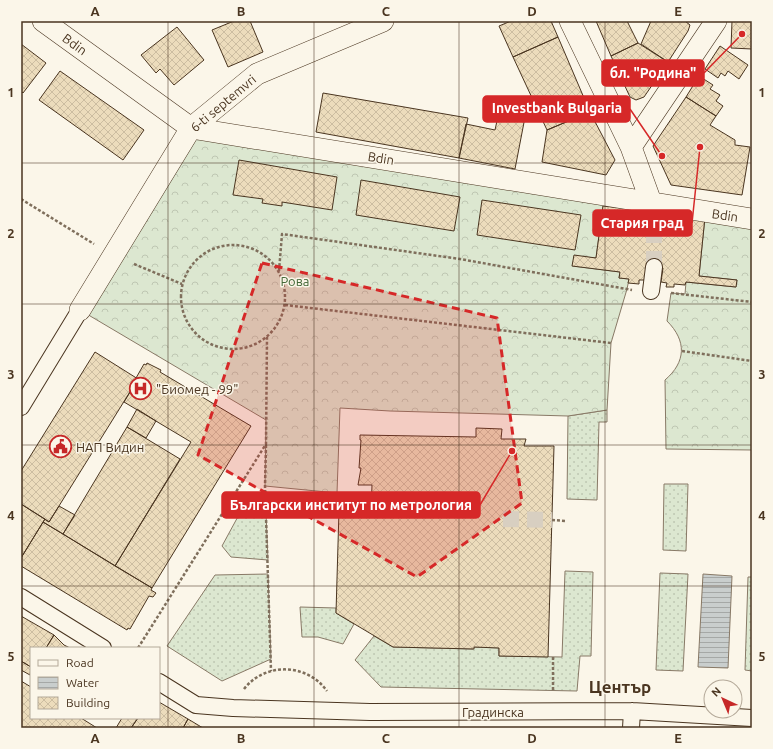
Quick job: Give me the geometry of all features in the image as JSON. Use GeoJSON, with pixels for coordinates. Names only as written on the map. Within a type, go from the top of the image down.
{"type":"FeatureCollection","features":[{"type":"Feature","properties":{"kind":"street","name":"Bdin"},"geometry":{"type":"LineString","coordinates":[[43,21],[191,128],[653,206],[752,219]]}},
{"type":"Feature","properties":{"kind":"street"},"geometry":{"type":"LineString","coordinates":[[66,21],[80,47]]}},
{"type":"Feature","properties":{"kind":"street","name":"6-ti septemvri"},"geometry":{"type":"LineString","coordinates":[[80,310],[191,128],[257,74],[382,21]]}},
{"type":"Feature","properties":{"kind":"street"},"geometry":{"type":"LineString","coordinates":[[570,21],[631,147],[653,206]]}},
{"type":"Feature","properties":{"kind":"street"},"geometry":{"type":"LineString","coordinates":[[631,147],[716,21]]}},
{"type":"Feature","properties":{"kind":"street"},"geometry":{"type":"LineString","coordinates":[[651,291],[654,267]]}},
{"type":"Feature","properties":{"kind":"street"},"geometry":{"type":"LineString","coordinates":[[21,407],[80,310]]}},
{"type":"Feature","properties":{"kind":"street"},"geometry":{"type":"LineString","coordinates":[[21,597],[101,647]]}},
{"type":"Feature","properties":{"kind":"street","name":"Градинска"},"geometry":{"type":"LineString","coordinates":[[160,683],[196,705],[233,708],[336,711],[632,711],[752,718]]}},
{"type":"Feature","properties":{"kind":"street"},"geometry":{"type":"LineString","coordinates":[[631,728],[632,711]]}},
{"type":"Feature","properties":{"kind":"path"},"geometry":{"type":"LineString","coordinates":[[279,271],[282,234],[460,259],[627,289],[752,302]]}},
{"type":"Feature","properties":{"kind":"path"},"geometry":{"type":"LineString","coordinates":[[233,244],[251,248],[267,257],[279,271],[285,287],[285,305],[279,322],[267,337],[248,347],[230,349],[212,345],[197,335],[186,321],[181,302],[182,284],[190,267],[203,254],[219,246],[233,244]]}},
{"type":"Feature","properties":{"kind":"path"},"geometry":{"type":"LineString","coordinates":[[285,305],[611,343]]}},
{"type":"Feature","properties":{"kind":"path"},"geometry":{"type":"LineString","coordinates":[[267,337],[265,486],[271,671]]}},
{"type":"Feature","properties":{"kind":"path"},"geometry":{"type":"LineString","coordinates":[[682,351],[752,361]]}},
{"type":"Feature","properties":{"kind":"path"},"geometry":{"type":"LineString","coordinates":[[139,647],[266,444]]}},
{"type":"Feature","properties":{"kind":"path"},"geometry":{"type":"LineString","coordinates":[[552,520],[566,521]]}},
{"type":"Feature","properties":{"kind":"path"},"geometry":{"type":"LineString","coordinates":[[553,690],[554,657]]}},
{"type":"Feature","properties":{"kind":"path"},"geometry":{"type":"LineString","coordinates":[[233,708],[238,696],[249,682],[262,674],[278,669],[295,670],[311,676],[324,687],[332,699],[336,711]]}},
{"type":"Feature","properties":{"kind":"highlighted area"},"geometry":{"type":"Polygon","coordinates":[[[262,263],[497,318],[522,503],[417,577],[198,455],[262,263]]]}},
{"type":"Feature","properties":{"kind":"green space","name":"Рова"},"geometry":{"type":"Polygon","coordinates":[[[191,128],[655,202],[654,214],[647,213],[647,211],[603,206],[596,258],[574,256],[573,266],[620,272],[619,278],[629,279],[611,343],[607,410],[568,416],[390,411],[340,408],[337,493],[265,486],[266,420],[80,310],[191,128]]]}},
{"type":"Feature","properties":{"kind":"green space"},"geometry":{"type":"Polygon","coordinates":[[[705,217],[752,219],[752,450],[666,449],[665,380],[677,366],[681,351],[681,344],[678,336],[667,321],[671,293],[685,294],[686,282],[736,287],[737,280],[699,276],[705,217]]]}},
{"type":"Feature","properties":{"kind":"green space"},"geometry":{"type":"Polygon","coordinates":[[[607,410],[607,422],[599,422],[597,500],[567,499],[568,416],[607,410]]]}},
{"type":"Feature","properties":{"kind":"green space"},"geometry":{"type":"Polygon","coordinates":[[[664,484],[688,484],[686,551],[663,550],[664,484]]]}},
{"type":"Feature","properties":{"kind":"green space"},"geometry":{"type":"Polygon","coordinates":[[[241,511],[266,513],[268,560],[231,557],[222,546],[241,511]]]}},
{"type":"Feature","properties":{"kind":"green space"},"geometry":{"type":"Polygon","coordinates":[[[565,571],[593,572],[591,656],[580,656],[577,691],[381,687],[355,660],[374,636],[393,647],[473,649],[474,647],[499,648],[499,656],[562,657],[565,571]]]}},
{"type":"Feature","properties":{"kind":"green space"},"geometry":{"type":"Polygon","coordinates":[[[660,573],[688,574],[683,671],[656,670],[660,573]]]}},
{"type":"Feature","properties":{"kind":"green space"},"geometry":{"type":"Polygon","coordinates":[[[268,574],[271,659],[222,681],[167,646],[215,575],[268,574]]]}},
{"type":"Feature","properties":{"kind":"green space"},"geometry":{"type":"Polygon","coordinates":[[[748,577],[752,577],[752,671],[745,670],[748,577]]]}},
{"type":"Feature","properties":{"kind":"green space"},"geometry":{"type":"Polygon","coordinates":[[[300,607],[336,608],[336,613],[354,624],[343,644],[318,637],[302,637],[300,607]]]}},
{"type":"Feature","properties":{"kind":"water"},"geometry":{"type":"Polygon","coordinates":[[[703,574],[732,576],[728,668],[698,667],[703,574]]]}},
{"type":"Feature","properties":{"kind":"building"},"geometry":{"type":"Polygon","coordinates":[[[234,21],[250,21],[263,52],[228,67],[212,30],[234,21]]]}},
{"type":"Feature","properties":{"kind":"building"},"geometry":{"type":"Polygon","coordinates":[[[511,21],[551,21],[558,37],[513,57],[499,26],[511,21]]]}},
{"type":"Feature","properties":{"kind":"building"},"geometry":{"type":"Polygon","coordinates":[[[596,21],[627,21],[638,43],[611,56],[596,21]]]}},
{"type":"Feature","properties":{"kind":"building"},"geometry":{"type":"Polygon","coordinates":[[[651,21],[685,21],[690,25],[688,31],[668,62],[641,44],[651,21]]]}},
{"type":"Feature","properties":{"kind":"building"},"geometry":{"type":"Polygon","coordinates":[[[732,21],[752,21],[752,49],[731,48],[732,21]]]}},
{"type":"Feature","properties":{"kind":"building"},"geometry":{"type":"Polygon","coordinates":[[[177,27],[204,60],[174,85],[160,69],[156,73],[141,55],[177,27]]]}},
{"type":"Feature","properties":{"kind":"building"},"geometry":{"type":"Polygon","coordinates":[[[558,37],[590,112],[547,130],[513,57],[558,37]]]}},
{"type":"Feature","properties":{"kind":"building"},"geometry":{"type":"Polygon","coordinates":[[[638,43],[668,62],[644,97],[636,100],[630,97],[611,56],[638,43]]]}},
{"type":"Feature","properties":{"kind":"building"},"geometry":{"type":"Polygon","coordinates":[[[21,44],[46,63],[23,93],[21,91],[21,44]]]}},
{"type":"Feature","properties":{"kind":"building"},"geometry":{"type":"Polygon","coordinates":[[[720,46],[748,65],[739,79],[728,71],[725,76],[721,73],[718,78],[705,69],[720,46]]]}},
{"type":"Feature","properties":{"kind":"building"},"geometry":{"type":"Polygon","coordinates":[[[60,71],[144,130],[123,160],[39,100],[60,71]]]}},
{"type":"Feature","properties":{"kind":"building"},"geometry":{"type":"Polygon","coordinates":[[[699,76],[713,85],[710,89],[720,95],[716,101],[723,106],[716,116],[686,97],[699,76]]]}},
{"type":"Feature","properties":{"kind":"building"},"geometry":{"type":"Polygon","coordinates":[[[323,93],[468,118],[459,158],[316,132],[323,93]]]}},
{"type":"Feature","properties":{"kind":"building"},"geometry":{"type":"Polygon","coordinates":[[[686,97],[716,116],[710,125],[735,140],[735,145],[750,147],[742,195],[671,185],[653,146],[686,97]]]}},
{"type":"Feature","properties":{"kind":"building"},"geometry":{"type":"Polygon","coordinates":[[[500,107],[526,112],[515,169],[459,158],[466,124],[495,130],[500,107]]]}},
{"type":"Feature","properties":{"kind":"building"},"geometry":{"type":"Polygon","coordinates":[[[590,112],[615,160],[606,175],[542,162],[547,130],[590,112]]]}},
{"type":"Feature","properties":{"kind":"building"},"geometry":{"type":"Polygon","coordinates":[[[239,160],[337,177],[332,210],[282,202],[282,206],[262,203],[263,199],[233,195],[239,160]]]}},
{"type":"Feature","properties":{"kind":"building"},"geometry":{"type":"Polygon","coordinates":[[[361,180],[460,197],[454,231],[356,215],[361,180]]]}},
{"type":"Feature","properties":{"kind":"building"},"geometry":{"type":"Polygon","coordinates":[[[482,200],[581,215],[575,250],[477,235],[482,200]]]}},
{"type":"Feature","properties":{"kind":"building"},"geometry":{"type":"Polygon","coordinates":[[[603,206],[648,211],[647,213],[705,217],[699,276],[737,280],[736,287],[686,282],[685,285],[674,284],[674,287],[666,287],[667,283],[661,282],[663,268],[647,266],[645,280],[639,280],[639,284],[628,283],[629,279],[619,278],[620,272],[572,266],[574,255],[596,258],[603,206]]]}},
{"type":"Feature","properties":{"kind":"building"},"geometry":{"type":"Polygon","coordinates":[[[95,352],[138,379],[49,522],[21,504],[21,471],[95,352]]]}},
{"type":"Feature","properties":{"kind":"building"},"geometry":{"type":"Polygon","coordinates":[[[147,363],[161,370],[160,372],[251,426],[152,588],[115,566],[191,442],[124,402],[138,379],[136,378],[144,364],[146,365],[147,363]]]}},
{"type":"Feature","properties":{"kind":"building"},"geometry":{"type":"Polygon","coordinates":[[[137,409],[156,421],[146,438],[127,427],[137,409]]]}},
{"type":"Feature","properties":{"kind":"building"},"geometry":{"type":"Polygon","coordinates":[[[127,427],[180,459],[115,566],[63,534],[127,427]]]}},
{"type":"Feature","properties":{"kind":"building"},"geometry":{"type":"Polygon","coordinates":[[[476,428],[502,429],[501,439],[526,439],[524,446],[554,446],[548,657],[499,656],[499,648],[474,647],[474,649],[393,647],[336,613],[339,510],[342,510],[342,512],[371,512],[372,485],[358,485],[361,468],[359,468],[360,435],[476,437],[476,428]]]}},
{"type":"Feature","properties":{"kind":"building"},"geometry":{"type":"Polygon","coordinates":[[[21,504],[45,519],[21,558],[21,504]]]}},
{"type":"Feature","properties":{"kind":"building"},"geometry":{"type":"Polygon","coordinates":[[[59,506],[75,515],[63,534],[43,522],[45,519],[49,522],[59,506]]]}},
{"type":"Feature","properties":{"kind":"building"},"geometry":{"type":"Polygon","coordinates":[[[43,522],[152,588],[151,590],[156,593],[153,597],[149,596],[130,629],[128,628],[127,630],[21,566],[21,558],[43,522]]]}},
{"type":"Feature","properties":{"kind":"building"},"geometry":{"type":"Polygon","coordinates":[[[21,616],[54,635],[47,647],[30,647],[30,666],[21,661],[21,616]]]}},
{"type":"Feature","properties":{"kind":"building"},"geometry":{"type":"Polygon","coordinates":[[[54,635],[68,647],[47,647],[54,635]]]}},
{"type":"Feature","properties":{"kind":"building"},"geometry":{"type":"Polygon","coordinates":[[[21,661],[30,666],[30,675],[21,670],[21,661]]]}},
{"type":"Feature","properties":{"kind":"building"},"geometry":{"type":"Polygon","coordinates":[[[21,681],[30,686],[30,719],[83,719],[97,728],[21,728],[21,681]]]}},
{"type":"Feature","properties":{"kind":"building"},"geometry":{"type":"Polygon","coordinates":[[[160,703],[188,719],[183,728],[131,728],[137,719],[160,719],[160,703]]]}},
{"type":"Feature","properties":{"kind":"building"},"geometry":{"type":"Polygon","coordinates":[[[121,719],[137,719],[131,728],[116,728],[121,719]]]}},
{"type":"Feature","properties":{"kind":"building"},"geometry":{"type":"Polygon","coordinates":[[[188,719],[203,728],[183,728],[188,719]]]}},
{"type":"Feature","properties":{"kind":"tunnel"},"geometry":{"type":"LineString","coordinates":[[654,214],[654,267]]}},
{"type":"Feature","properties":{"kind":"tunnel"},"geometry":{"type":"LineString","coordinates":[[503,519],[552,520]]}},
{"type":"Feature","properties":{"kind":"place","name":"бл. \"Родина\""},"geometry":{"type":"Point","coordinates":[742,34]}},
{"type":"Feature","properties":{"kind":"place","name":"Стария град"},"geometry":{"type":"Point","coordinates":[700,147]}},
{"type":"Feature","properties":{"kind":"place","name":"Investbank Bulgaria"},"geometry":{"type":"Point","coordinates":[662,156]}},
{"type":"Feature","properties":{"kind":"place","name":"\"Биомед - 99\""},"geometry":{"type":"Point","coordinates":[140,389]}},
{"type":"Feature","properties":{"kind":"place","name":"НАП Видин"},"geometry":{"type":"Point","coordinates":[61,447]}},
{"type":"Feature","properties":{"kind":"place","name":"Български институт по метрология"},"geometry":{"type":"Point","coordinates":[512,451]}},
{"type":"Feature","properties":{"kind":"district","name":"Център"},"geometry":{"type":"Point","coordinates":[620,686]}}]}
